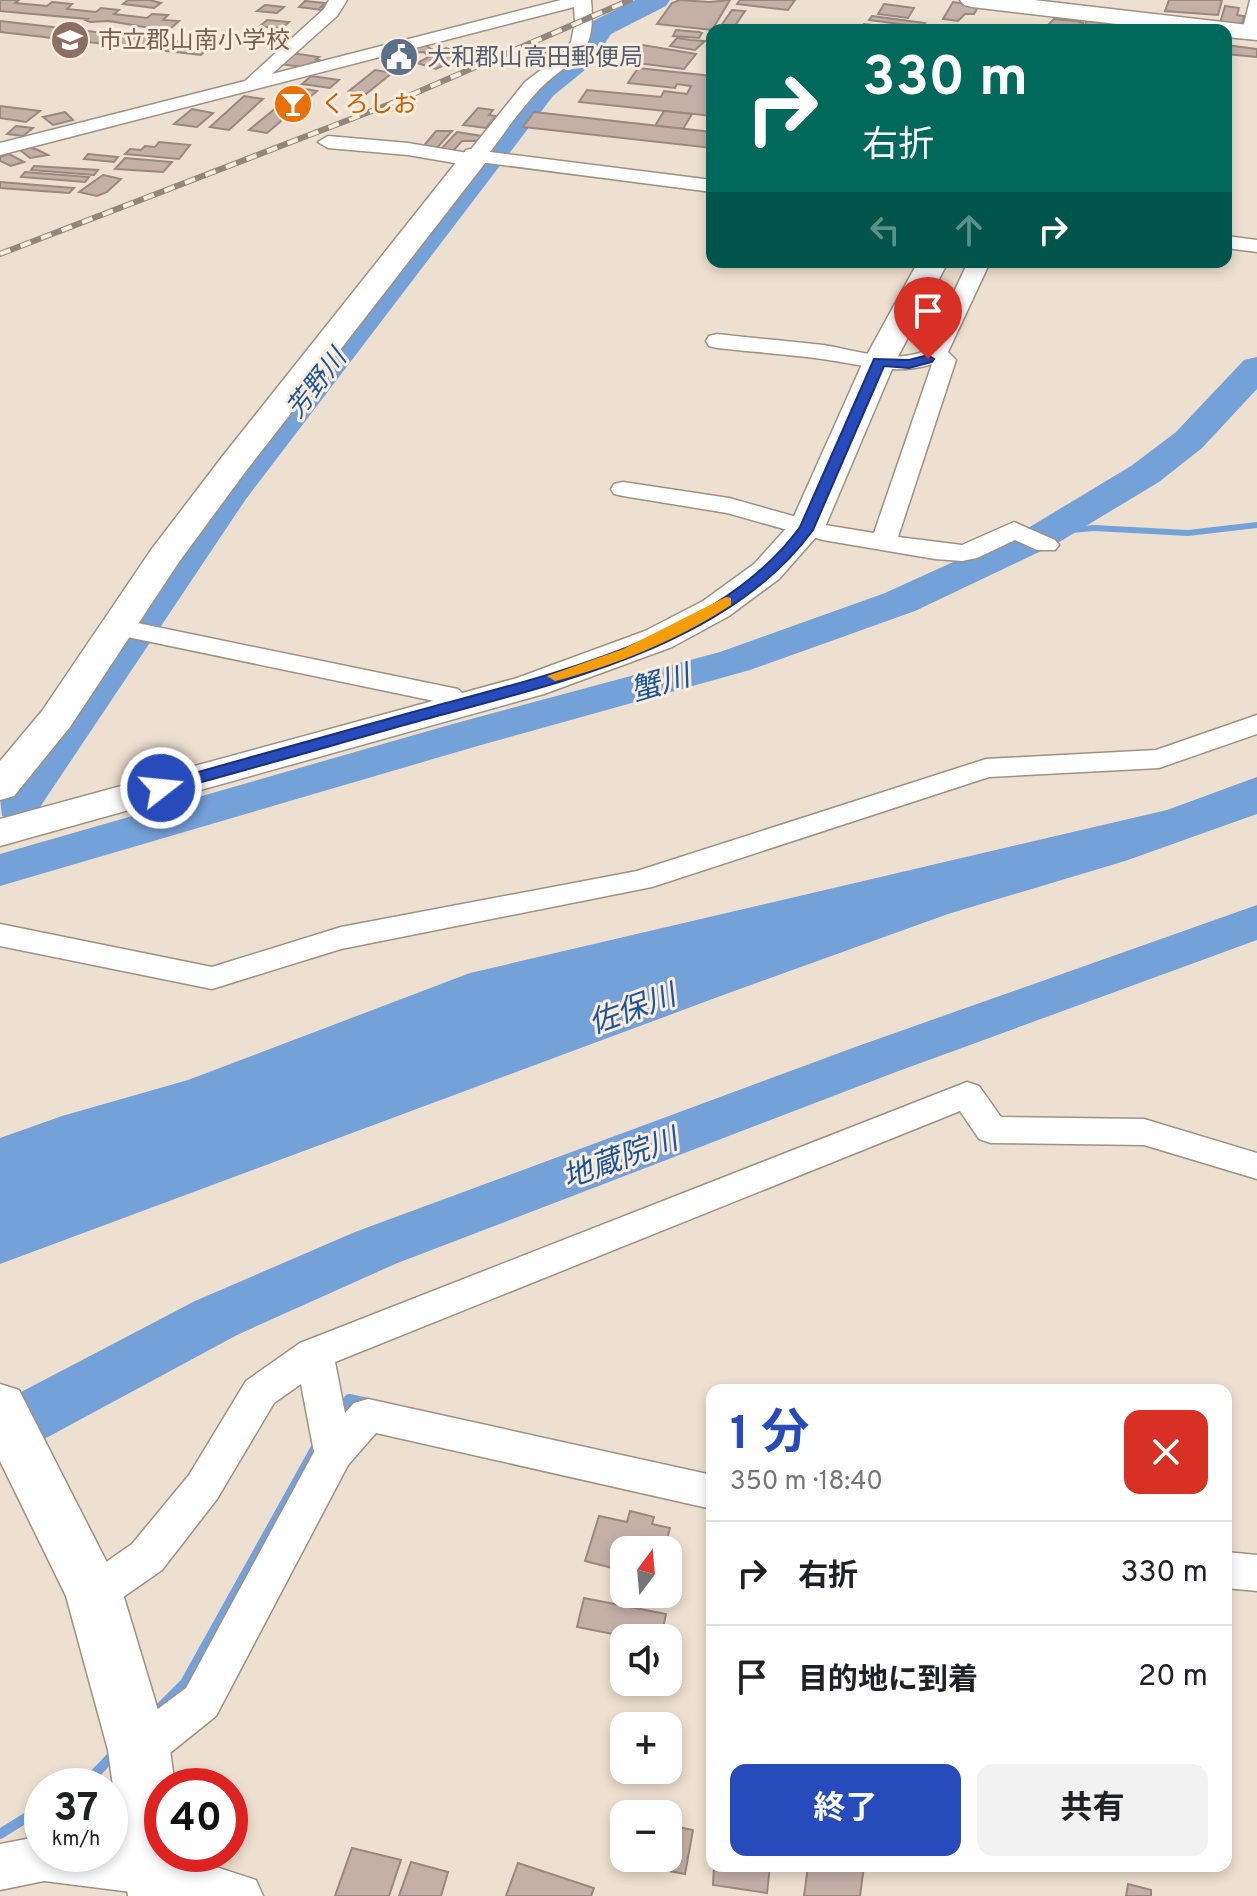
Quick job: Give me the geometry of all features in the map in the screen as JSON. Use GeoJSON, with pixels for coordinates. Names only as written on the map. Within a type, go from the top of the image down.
{"type":"FeatureCollection","features":[{"type":"Feature","properties":{"kind":"street"},"geometry":{"type":"LineString","coordinates":[[248,85],[331,12],[337,0],[328,0]]}},
{"type":"Feature","properties":{"kind":"street"},"geometry":{"type":"LineString","coordinates":[[0,149],[582,0],[584,22],[575,50],[532,86],[482,159],[234,464],[133,630],[0,787]]}},
{"type":"Feature","properties":{"kind":"street"},"geometry":{"type":"LineString","coordinates":[[972,0],[1018,12],[1153,24]]}},
{"type":"Feature","properties":{"kind":"street"},"geometry":{"type":"LineString","coordinates":[[1232,31],[1254,33],[1257,2]]}},
{"type":"Feature","properties":{"kind":"street"},"geometry":{"type":"LineString","coordinates":[[328,142],[706,185]]}},
{"type":"Feature","properties":{"kind":"street"},"geometry":{"type":"LineString","coordinates":[[1232,243],[1257,246]]}},
{"type":"Feature","properties":{"kind":"street"},"geometry":{"type":"LineString","coordinates":[[0,833],[460,704],[629,653],[696,620],[751,585],[793,547],[807,527],[879,362],[930,268]]}},
{"type":"Feature","properties":{"kind":"street"},"geometry":{"type":"LineString","coordinates":[[717,341],[909,364],[936,354],[976,268]]}},
{"type":"Feature","properties":{"kind":"street"},"geometry":{"type":"LineString","coordinates":[[884,541],[945,360],[936,354]]}},
{"type":"Feature","properties":{"kind":"street"},"geometry":{"type":"LineString","coordinates":[[623,489],[729,506],[807,527],[962,553],[977,550],[1014,530],[1046,545]]}},
{"type":"Feature","properties":{"kind":"street"},"geometry":{"type":"LineString","coordinates":[[133,630],[448,695],[460,704]]}},
{"type":"Feature","properties":{"kind":"street"},"geometry":{"type":"LineString","coordinates":[[0,935],[212,978],[246,971],[300,948],[641,880],[986,768],[1159,759],[1257,724]]}},
{"type":"Feature","properties":{"kind":"street"},"geometry":{"type":"LineString","coordinates":[[98,1605],[147,1557],[203,1487],[260,1392],[314,1354],[967,1095],[991,1130],[1144,1132],[1257,1166]]}},
{"type":"Feature","properties":{"kind":"street"},"geometry":{"type":"LineString","coordinates":[[314,1354],[334,1453]]}},
{"type":"Feature","properties":{"kind":"street"},"geometry":{"type":"LineString","coordinates":[[0,1406],[98,1605],[139,1750],[158,1884]]}},
{"type":"Feature","properties":{"kind":"street"},"geometry":{"type":"LineString","coordinates":[[139,1750],[201,1702],[334,1453],[368,1415],[706,1491]]}},
{"type":"Feature","properties":{"kind":"street"},"geometry":{"type":"LineString","coordinates":[[1232,1571],[1257,1573]]}},
{"type":"Feature","properties":{"kind":"street"},"geometry":{"type":"LineString","coordinates":[[0,1867],[44,1858],[158,1884],[240,1896]]}},
{"type":"Feature","properties":{"kind":"water","name":"佐保川"},"geometry":{"type":"Polygon","coordinates":[[[1257,777],[1257,814],[1125,861],[948,914],[0,1264],[0,1138],[62,1116],[188,1080],[470,973],[1167,810],[1257,777]]]}},
{"type":"Feature","properties":{"kind":"building"},"geometry":{"type":"Polygon","coordinates":[[[0,0],[19,0],[15,3],[47,6],[52,2],[72,4],[67,9],[96,12],[101,8],[119,10],[114,14],[147,18],[152,14],[168,15],[163,20],[179,21],[171,28],[156,29],[109,21],[90,22],[87,19],[0,11],[0,0]]]}},
{"type":"Feature","properties":{"kind":"building"},"geometry":{"type":"Polygon","coordinates":[[[128,0],[161,3],[154,8],[123,4],[128,0]]]}},
{"type":"Feature","properties":{"kind":"building"},"geometry":{"type":"Polygon","coordinates":[[[680,0],[730,0],[716,24],[706,24],[706,29],[657,24],[672,3],[680,0]]]}},
{"type":"Feature","properties":{"kind":"building"},"geometry":{"type":"Polygon","coordinates":[[[740,0],[795,0],[788,10],[737,4],[740,0]]]}},
{"type":"Feature","properties":{"kind":"building"},"geometry":{"type":"Polygon","coordinates":[[[1169,0],[1222,0],[1218,15],[1165,11],[1169,0]]]}},
{"type":"Feature","properties":{"kind":"building"},"geometry":{"type":"Polygon","coordinates":[[[305,1],[325,3],[321,7],[325,7],[322,10],[299,7],[305,1]]]}},
{"type":"Feature","properties":{"kind":"building"},"geometry":{"type":"Polygon","coordinates":[[[953,2],[978,7],[974,14],[965,14],[958,21],[943,19],[953,2]]]}},
{"type":"Feature","properties":{"kind":"building"},"geometry":{"type":"Polygon","coordinates":[[[884,4],[914,8],[908,18],[878,14],[884,4]]]}},
{"type":"Feature","properties":{"kind":"building"},"geometry":{"type":"Polygon","coordinates":[[[265,5],[284,7],[277,13],[257,11],[265,5]]]}},
{"type":"Feature","properties":{"kind":"building"},"geometry":{"type":"Polygon","coordinates":[[[1225,6],[1239,8],[1237,15],[1244,16],[1242,25],[1220,23],[1225,6]]]}},
{"type":"Feature","properties":{"kind":"building"},"geometry":{"type":"Polygon","coordinates":[[[732,10],[745,11],[736,24],[722,24],[732,10]]]}},
{"type":"Feature","properties":{"kind":"building"},"geometry":{"type":"Polygon","coordinates":[[[872,16],[925,23],[899,24],[869,20],[872,16]]]}},
{"type":"Feature","properties":{"kind":"building"},"geometry":{"type":"Polygon","coordinates":[[[1054,19],[1083,23],[1083,24],[1049,24],[1054,19]]]}},
{"type":"Feature","properties":{"kind":"building"},"geometry":{"type":"Polygon","coordinates":[[[267,20],[289,22],[281,29],[260,26],[267,20]]]}},
{"type":"Feature","properties":{"kind":"building"},"geometry":{"type":"Polygon","coordinates":[[[0,21],[211,45],[201,55],[0,32],[0,21]]]}},
{"type":"Feature","properties":{"kind":"building"},"geometry":{"type":"Polygon","coordinates":[[[1086,21],[1107,24],[1085,24],[1086,21]]]}},
{"type":"Feature","properties":{"kind":"building"},"geometry":{"type":"Polygon","coordinates":[[[676,30],[702,33],[699,38],[673,36],[676,30]]]}},
{"type":"Feature","properties":{"kind":"building"},"geometry":{"type":"Polygon","coordinates":[[[677,38],[705,41],[695,50],[670,46],[677,38]]]}},
{"type":"Feature","properties":{"kind":"building"},"geometry":{"type":"Polygon","coordinates":[[[425,45],[438,53],[428,56],[424,52],[411,53],[403,48],[425,45]]]}},
{"type":"Feature","properties":{"kind":"building"},"geometry":{"type":"Polygon","coordinates":[[[608,45],[640,49],[643,45],[696,54],[684,69],[597,58],[608,45]]]}},
{"type":"Feature","properties":{"kind":"building"},"geometry":{"type":"Polygon","coordinates":[[[459,46],[473,51],[436,69],[417,63],[446,48],[452,50],[459,46]]]}},
{"type":"Feature","properties":{"kind":"building"},"geometry":{"type":"Polygon","coordinates":[[[1232,46],[1257,49],[1257,57],[1232,55],[1232,46]]]}},
{"type":"Feature","properties":{"kind":"building"},"geometry":{"type":"Polygon","coordinates":[[[536,50],[558,57],[549,63],[525,57],[536,50]]]}},
{"type":"Feature","properties":{"kind":"building","name":"大和郡山高田郵便局"},"geometry":{"type":"Polygon","coordinates":[[[400,51],[417,58],[402,63],[382,57],[400,51]]]}},
{"type":"Feature","properties":{"kind":"building"},"geometry":{"type":"Polygon","coordinates":[[[292,53],[319,57],[316,59],[319,60],[304,67],[278,64],[292,53]]]}},
{"type":"Feature","properties":{"kind":"building"},"geometry":{"type":"Polygon","coordinates":[[[638,68],[706,75],[706,115],[579,102],[587,90],[661,97],[664,91],[687,94],[691,86],[677,84],[675,88],[628,83],[638,68]]]}},
{"type":"Feature","properties":{"kind":"building"},"geometry":{"type":"Polygon","coordinates":[[[375,70],[392,73],[366,94],[349,91],[375,70]]]}},
{"type":"Feature","properties":{"kind":"building"},"geometry":{"type":"Polygon","coordinates":[[[311,76],[339,80],[330,88],[302,84],[311,76]]]}},
{"type":"Feature","properties":{"kind":"building"},"geometry":{"type":"Polygon","coordinates":[[[300,88],[317,91],[305,101],[288,99],[300,88]]]}},
{"type":"Feature","properties":{"kind":"building"},"geometry":{"type":"Polygon","coordinates":[[[244,96],[263,99],[229,130],[210,127],[244,96]]]}},
{"type":"Feature","properties":{"kind":"building"},"geometry":{"type":"Polygon","coordinates":[[[282,103],[300,105],[267,133],[249,130],[282,103]]]}},
{"type":"Feature","properties":{"kind":"building"},"geometry":{"type":"Polygon","coordinates":[[[0,106],[40,111],[26,122],[0,118],[0,106]]]}},
{"type":"Feature","properties":{"kind":"building"},"geometry":{"type":"Polygon","coordinates":[[[478,108],[493,110],[489,115],[496,116],[486,128],[463,125],[478,108]]]}},
{"type":"Feature","properties":{"kind":"building"},"geometry":{"type":"Polygon","coordinates":[[[192,109],[213,113],[197,127],[174,124],[192,109]]]}},
{"type":"Feature","properties":{"kind":"building"},"geometry":{"type":"Polygon","coordinates":[[[664,111],[692,114],[683,129],[655,126],[664,111]]]}},
{"type":"Feature","properties":{"kind":"building"},"geometry":{"type":"Polygon","coordinates":[[[65,112],[73,120],[53,125],[43,117],[65,112]]]}},
{"type":"Feature","properties":{"kind":"building"},"geometry":{"type":"Polygon","coordinates":[[[534,112],[706,131],[706,147],[523,127],[534,112]]]}},
{"type":"Feature","properties":{"kind":"building"},"geometry":{"type":"Polygon","coordinates":[[[16,126],[33,128],[23,136],[7,134],[16,126]]]}},
{"type":"Feature","properties":{"kind":"building"},"geometry":{"type":"Polygon","coordinates":[[[436,131],[452,131],[436,149],[422,148],[436,131]]]}},
{"type":"Feature","properties":{"kind":"building"},"geometry":{"type":"Polygon","coordinates":[[[457,132],[482,136],[477,141],[462,141],[452,152],[440,150],[457,132]]]}},
{"type":"Feature","properties":{"kind":"building"},"geometry":{"type":"Polygon","coordinates":[[[159,142],[190,145],[179,159],[125,154],[130,149],[155,147],[159,142]]]}},
{"type":"Feature","properties":{"kind":"building"},"geometry":{"type":"Polygon","coordinates":[[[28,147],[48,155],[30,158],[20,150],[28,147]]]}},
{"type":"Feature","properties":{"kind":"building"},"geometry":{"type":"Polygon","coordinates":[[[9,154],[24,162],[11,166],[0,161],[0,157],[9,154]]]}},
{"type":"Feature","properties":{"kind":"building"},"geometry":{"type":"Polygon","coordinates":[[[88,154],[118,157],[114,162],[84,159],[88,154]]]}},
{"type":"Feature","properties":{"kind":"building"},"geometry":{"type":"Polygon","coordinates":[[[125,158],[172,162],[163,172],[115,169],[125,158]]]}},
{"type":"Feature","properties":{"kind":"building"},"geometry":{"type":"Polygon","coordinates":[[[34,166],[98,170],[94,175],[31,170],[34,166]]]}},
{"type":"Feature","properties":{"kind":"building"},"geometry":{"type":"Polygon","coordinates":[[[25,172],[89,177],[85,182],[21,177],[25,172]]]}},
{"type":"Feature","properties":{"kind":"building"},"geometry":{"type":"Polygon","coordinates":[[[103,175],[121,179],[107,192],[97,196],[79,192],[103,175]]]}},
{"type":"Feature","properties":{"kind":"building"},"geometry":{"type":"Polygon","coordinates":[[[0,182],[74,188],[69,193],[0,188],[0,182]]]}},
{"type":"Feature","properties":{"kind":"building"},"geometry":{"type":"Polygon","coordinates":[[[630,1511],[654,1517],[652,1524],[670,1528],[668,1536],[610,1536],[610,1567],[585,1561],[599,1516],[627,1522],[630,1511]]]}},
{"type":"Feature","properties":{"kind":"building"},"geometry":{"type":"Polygon","coordinates":[[[584,1598],[610,1603],[610,1608],[635,1608],[666,1614],[664,1624],[610,1624],[610,1633],[577,1627],[584,1598]]]}},
{"type":"Feature","properties":{"kind":"building"},"geometry":{"type":"Polygon","coordinates":[[[682,1828],[693,1830],[685,1874],[674,1872],[682,1872],[682,1828]]]}},
{"type":"Feature","properties":{"kind":"building"},"geometry":{"type":"Polygon","coordinates":[[[352,1848],[401,1860],[389,1896],[335,1896],[352,1848]]]}},
{"type":"Feature","properties":{"kind":"building"},"geometry":{"type":"Polygon","coordinates":[[[411,1862],[448,1872],[441,1896],[399,1896],[411,1862]]]}},
{"type":"Feature","properties":{"kind":"building"},"geometry":{"type":"Polygon","coordinates":[[[518,1863],[594,1888],[591,1896],[506,1896],[518,1863]]]}},
{"type":"Feature","properties":{"kind":"building"},"geometry":{"type":"Polygon","coordinates":[[[714,1872],[769,1872],[767,1893],[713,1885],[714,1872]]]}},
{"type":"Feature","properties":{"kind":"building"},"geometry":{"type":"Polygon","coordinates":[[[807,1872],[863,1872],[860,1896],[804,1896],[807,1872]]]}},
{"type":"Feature","properties":{"kind":"building"},"geometry":{"type":"Polygon","coordinates":[[[1128,1884],[1151,1890],[1151,1896],[1126,1896],[1128,1884]]]}},
{"type":"Feature","properties":{"kind":"waterway","name":"芳野川"},"geometry":{"type":"LineString","coordinates":[[18,806],[231,493],[543,90],[581,59],[601,28],[656,0]]}},
{"type":"Feature","properties":{"kind":"waterway","name":"蟹川"},"geometry":{"type":"LineString","coordinates":[[0,870],[465,735],[735,661],[900,602],[1042,536],[1145,474],[1189,440],[1257,368]]}},
{"type":"Feature","properties":{"kind":"waterway"},"geometry":{"type":"LineString","coordinates":[[1049,532],[1094,528],[1188,533],[1257,525]]}},
{"type":"Feature","properties":{"kind":"waterway","name":"地蔵院川"},"geometry":{"type":"LineString","coordinates":[[0,1433],[216,1318],[375,1248],[877,1059],[1257,922]]}},
{"type":"Feature","properties":{"kind":"waterway"},"geometry":{"type":"LineString","coordinates":[[338,1415],[349,1399],[368,1403]]}},
{"type":"Feature","properties":{"kind":"waterway"},"geometry":{"type":"LineString","coordinates":[[158,1710],[185,1683],[319,1442]]}},
{"type":"Feature","properties":{"kind":"waterway"},"geometry":{"type":"LineString","coordinates":[[101,1768],[114,1754]]}},
{"type":"Feature","properties":{"kind":"waterway"},"geometry":{"type":"LineString","coordinates":[[0,1834],[24,1819]]}},
{"type":"Feature","properties":{"kind":"railway"},"geometry":{"type":"LineString","coordinates":[[0,254],[390,104],[630,0]]}},
{"type":"Feature","properties":{"kind":"slow traffic"},"geometry":{"type":"LineString","coordinates":[[555,676],[629,653],[696,620],[726,601]]}},
{"type":"Feature","properties":{"kind":"place","name":"市立郡山南小学校"},"geometry":{"type":"Point","coordinates":[70,40]}},
{"type":"Feature","properties":{"kind":"place","name":"大和郡山高田郵便局"},"geometry":{"type":"Point","coordinates":[399,57]}},
{"type":"Feature","properties":{"kind":"place","name":"くろしお"},"geometry":{"type":"Point","coordinates":[293,104]}},
{"type":"Feature","properties":{"kind":"route"},"geometry":{"type":"LineString","coordinates":[[161,788],[525,686],[629,653],[696,620],[751,585],[793,547],[807,527],[829,482],[879,362],[909,364],[928,359]]}}]}
